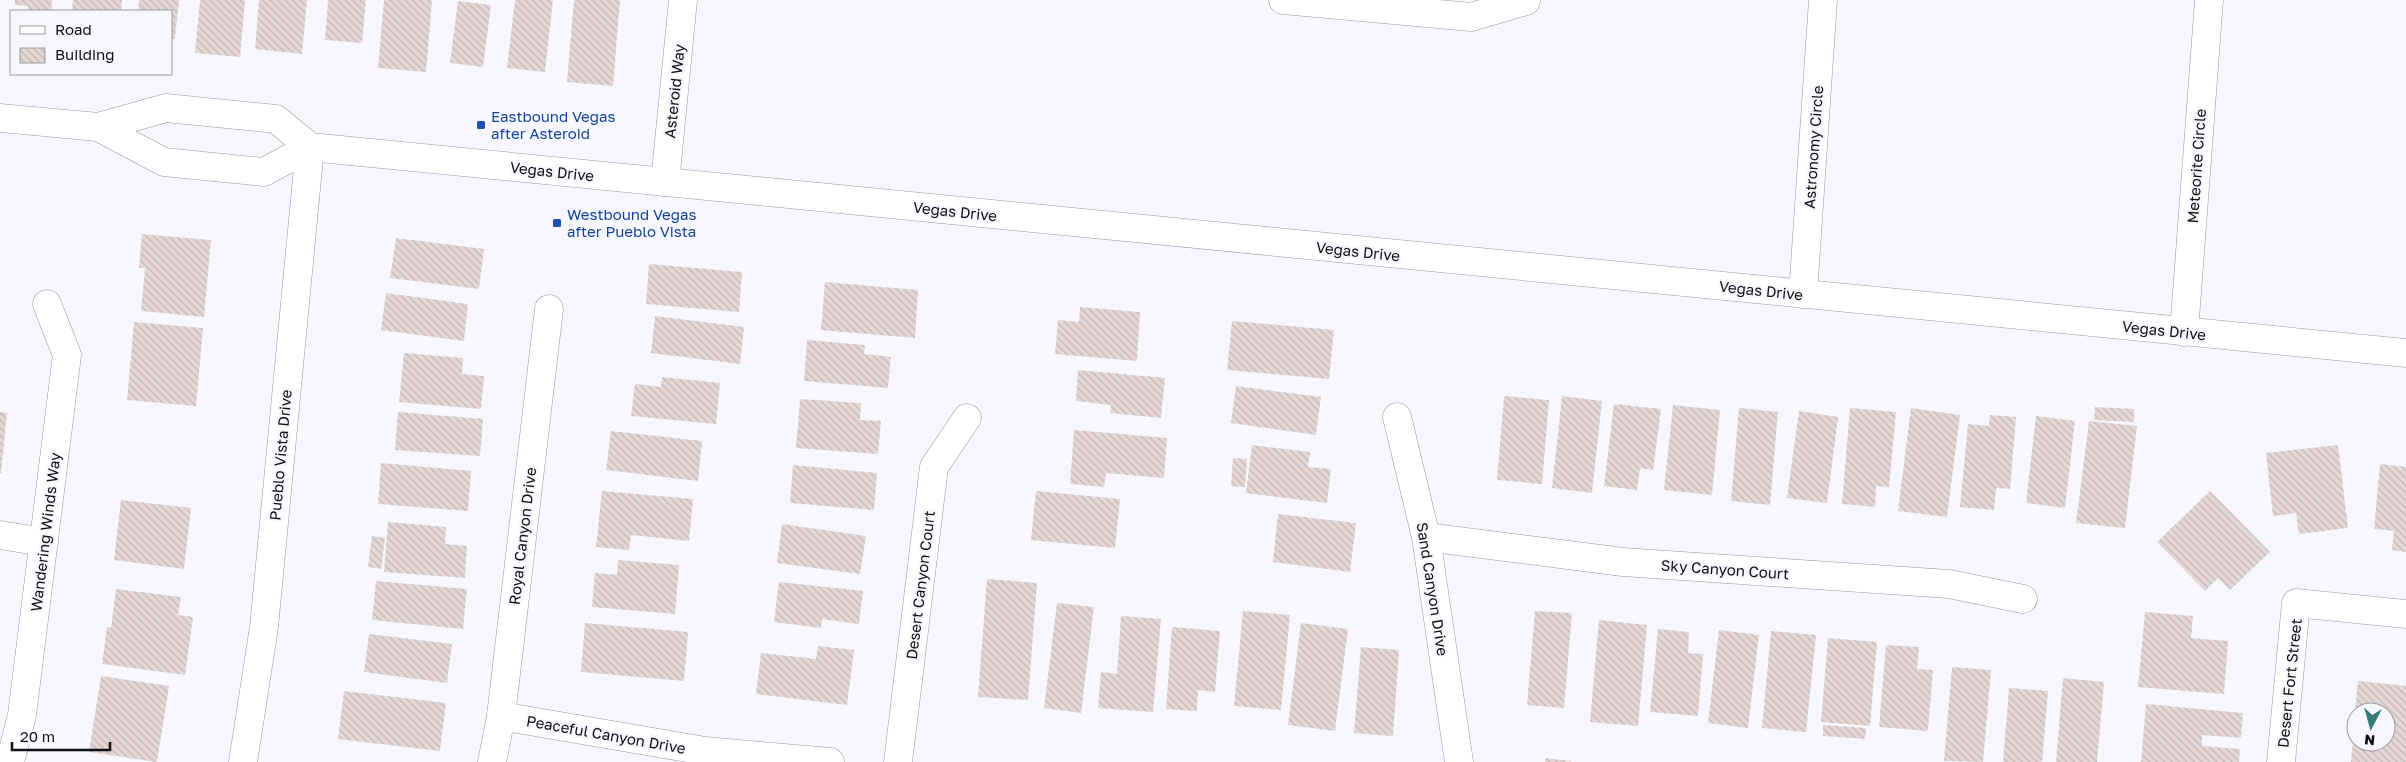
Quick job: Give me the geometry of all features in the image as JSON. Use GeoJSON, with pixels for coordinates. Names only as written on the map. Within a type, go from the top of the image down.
{"type":"FeatureCollection","features":[{"type":"Feature","properties":{"kind":"street","name":"Asteroid Way"},"geometry":{"type":"LineString","coordinates":[[664,182],[683,0]]}},
{"type":"Feature","properties":{"kind":"street"},"geometry":{"type":"LineString","coordinates":[[1283,0],[1417,7],[1471,17],[1526,2]]}},
{"type":"Feature","properties":{"kind":"street","name":"Astronomy Circle"},"geometry":{"type":"LineString","coordinates":[[1803,294],[1823,0]]}},
{"type":"Feature","properties":{"kind":"street","name":"Meteorite Circle"},"geometry":{"type":"LineString","coordinates":[[2184,332],[2209,0]]}},
{"type":"Feature","properties":{"kind":"street"},"geometry":{"type":"LineString","coordinates":[[0,118],[98,127],[166,108],[276,119],[310,147],[264,172],[164,162],[98,127]]}},
{"type":"Feature","properties":{"kind":"street","name":"Vegas Drive"},"geometry":{"type":"LineString","coordinates":[[310,147],[2406,353]]}},
{"type":"Feature","properties":{"kind":"street","name":"Pueblo Vista Drive"},"geometry":{"type":"LineString","coordinates":[[243,762],[264,627],[310,147]]}},
{"type":"Feature","properties":{"kind":"street","name":"Wandering Winds Way"},"geometry":{"type":"LineString","coordinates":[[10,762],[22,715],[67,355],[47,304]]}},
{"type":"Feature","properties":{"kind":"street","name":"Royal Canyon Drive"},"geometry":{"type":"LineString","coordinates":[[492,762],[501,716],[549,309]]}},
{"type":"Feature","properties":{"kind":"street","name":"Desert Canyon Court"},"geometry":{"type":"LineString","coordinates":[[898,762],[934,467],[967,418]]}},
{"type":"Feature","properties":{"kind":"street","name":"Sand Canyon Drive"},"geometry":{"type":"LineString","coordinates":[[1397,418],[1426,537],[1458,762]]}},
{"type":"Feature","properties":{"kind":"street"},"geometry":{"type":"LineString","coordinates":[[0,535],[44,542]]}},
{"type":"Feature","properties":{"kind":"street","name":"Sky Canyon Court"},"geometry":{"type":"LineString","coordinates":[[1426,537],[1623,562],[1949,584],[2023,599]]}},
{"type":"Feature","properties":{"kind":"street","name":"Desert Fort Street"},"geometry":{"type":"LineString","coordinates":[[2281,762],[2296,603],[2406,614]]}},
{"type":"Feature","properties":{"kind":"street","name":"Peaceful Canyon Drive"},"geometry":{"type":"LineString","coordinates":[[501,716],[705,751],[830,762]]}},
{"type":"Feature","properties":{"kind":"building"},"geometry":{"type":"Polygon","coordinates":[[[15,0],[52,0],[51,10],[28,10],[28,6],[14,5],[15,0]]]}},
{"type":"Feature","properties":{"kind":"building"},"geometry":{"type":"Polygon","coordinates":[[[73,0],[122,0],[121,10],[72,10],[73,0]]]}},
{"type":"Feature","properties":{"kind":"building"},"geometry":{"type":"Polygon","coordinates":[[[139,0],[179,0],[175,39],[172,39],[172,10],[138,10],[139,0]]]}},
{"type":"Feature","properties":{"kind":"building"},"geometry":{"type":"Polygon","coordinates":[[[200,0],[245,0],[240,57],[195,53],[200,0]]]}},
{"type":"Feature","properties":{"kind":"building"},"geometry":{"type":"Polygon","coordinates":[[[259,0],[307,0],[302,54],[255,49],[259,0]]]}},
{"type":"Feature","properties":{"kind":"building"},"geometry":{"type":"Polygon","coordinates":[[[328,0],[366,0],[362,43],[325,40],[328,0]]]}},
{"type":"Feature","properties":{"kind":"building"},"geometry":{"type":"Polygon","coordinates":[[[384,0],[432,0],[426,72],[378,68],[384,0]]]}},
{"type":"Feature","properties":{"kind":"building"},"geometry":{"type":"Polygon","coordinates":[[[515,0],[553,0],[545,72],[507,68],[515,0]]]}},
{"type":"Feature","properties":{"kind":"building"},"geometry":{"type":"Polygon","coordinates":[[[574,0],[620,0],[613,86],[567,82],[574,0]]]}},
{"type":"Feature","properties":{"kind":"building"},"geometry":{"type":"Polygon","coordinates":[[[458,1],[491,5],[483,67],[450,63],[458,1]]]}},
{"type":"Feature","properties":{"kind":"building"},"geometry":{"type":"Polygon","coordinates":[[[142,234],[211,240],[204,317],[141,311],[145,268],[139,268],[142,234]]]}},
{"type":"Feature","properties":{"kind":"building"},"geometry":{"type":"Polygon","coordinates":[[[396,238],[484,249],[479,289],[390,278],[396,238]]]}},
{"type":"Feature","properties":{"kind":"building"},"geometry":{"type":"Polygon","coordinates":[[[649,264],[742,272],[739,312],[646,304],[649,264]]]}},
{"type":"Feature","properties":{"kind":"building"},"geometry":{"type":"Polygon","coordinates":[[[825,282],[918,290],[915,338],[821,330],[825,282]]]}},
{"type":"Feature","properties":{"kind":"building"},"geometry":{"type":"Polygon","coordinates":[[[386,293],[468,304],[464,341],[381,330],[386,293]]]}},
{"type":"Feature","properties":{"kind":"building"},"geometry":{"type":"Polygon","coordinates":[[[1080,307],[1140,312],[1137,361],[1055,354],[1058,320],[1079,322],[1080,307]]]}},
{"type":"Feature","properties":{"kind":"building"},"geometry":{"type":"Polygon","coordinates":[[[655,316],[744,327],[740,364],[651,353],[655,316]]]}},
{"type":"Feature","properties":{"kind":"building"},"geometry":{"type":"Polygon","coordinates":[[[1232,321],[1334,330],[1329,379],[1227,370],[1232,321]]]}},
{"type":"Feature","properties":{"kind":"building"},"geometry":{"type":"Polygon","coordinates":[[[134,322],[203,328],[196,406],[127,400],[134,322]]]}},
{"type":"Feature","properties":{"kind":"building"},"geometry":{"type":"Polygon","coordinates":[[[807,340],[865,345],[864,354],[891,357],[888,388],[804,381],[807,340]]]}},
{"type":"Feature","properties":{"kind":"building"},"geometry":{"type":"Polygon","coordinates":[[[404,353],[463,358],[462,374],[484,376],[481,409],[399,402],[404,353]]]}},
{"type":"Feature","properties":{"kind":"building"},"geometry":{"type":"Polygon","coordinates":[[[1078,370],[1165,378],[1161,418],[1110,413],[1111,405],[1076,401],[1078,370]]]}},
{"type":"Feature","properties":{"kind":"building"},"geometry":{"type":"Polygon","coordinates":[[[662,377],[720,383],[716,424],[631,416],[635,384],[661,387],[662,377]]]}},
{"type":"Feature","properties":{"kind":"building"},"geometry":{"type":"Polygon","coordinates":[[[1236,386],[1321,397],[1316,435],[1231,423],[1236,386]]]}},
{"type":"Feature","properties":{"kind":"building"},"geometry":{"type":"Polygon","coordinates":[[[1504,396],[1549,400],[1542,484],[1497,480],[1504,396]]]}},
{"type":"Feature","properties":{"kind":"building"},"geometry":{"type":"Polygon","coordinates":[[[1562,396],[1602,401],[1592,493],[1552,488],[1562,396]]]}},
{"type":"Feature","properties":{"kind":"building"},"geometry":{"type":"Polygon","coordinates":[[[800,399],[861,403],[860,420],[881,421],[878,454],[796,448],[800,399]]]}},
{"type":"Feature","properties":{"kind":"building"},"geometry":{"type":"Polygon","coordinates":[[[1614,404],[1661,409],[1653,470],[1640,468],[1637,490],[1604,486],[1614,404]]]}},
{"type":"Feature","properties":{"kind":"building"},"geometry":{"type":"Polygon","coordinates":[[[1673,405],[1720,410],[1712,495],[1664,490],[1673,405]]]}},
{"type":"Feature","properties":{"kind":"building"},"geometry":{"type":"Polygon","coordinates":[[[2095,407],[2134,409],[2134,422],[2094,420],[2095,407]]]}},
{"type":"Feature","properties":{"kind":"building"},"geometry":{"type":"Polygon","coordinates":[[[1739,408],[1778,412],[1770,505],[1731,501],[1739,408]]]}},
{"type":"Feature","properties":{"kind":"building"},"geometry":{"type":"Polygon","coordinates":[[[1850,408],[1896,412],[1889,487],[1876,486],[1875,507],[1842,504],[1850,408]]]}},
{"type":"Feature","properties":{"kind":"building"},"geometry":{"type":"Polygon","coordinates":[[[1911,408],[1960,415],[1947,517],[1898,511],[1911,408]]]}},
{"type":"Feature","properties":{"kind":"building"},"geometry":{"type":"Polygon","coordinates":[[[1799,411],[1838,417],[1827,503],[1787,498],[1799,411]]]}},
{"type":"Feature","properties":{"kind":"building"},"geometry":{"type":"Polygon","coordinates":[[[0,412],[7,413],[1,473],[0,473],[0,412]]]}},
{"type":"Feature","properties":{"kind":"building"},"geometry":{"type":"Polygon","coordinates":[[[398,412],[483,419],[480,456],[395,450],[398,412]]]}},
{"type":"Feature","properties":{"kind":"building"},"geometry":{"type":"Polygon","coordinates":[[[1990,415],[2016,417],[2010,489],[1996,488],[1994,510],[1960,507],[1968,424],[1989,426],[1990,415]]]}},
{"type":"Feature","properties":{"kind":"building"},"geometry":{"type":"Polygon","coordinates":[[[2036,416],[2075,421],[2065,508],[2026,503],[2036,416]]]}},
{"type":"Feature","properties":{"kind":"building"},"geometry":{"type":"Polygon","coordinates":[[[2089,421],[2137,426],[2125,528],[2076,523],[2089,421]]]}},
{"type":"Feature","properties":{"kind":"building"},"geometry":{"type":"Polygon","coordinates":[[[1074,430],[1167,438],[1164,478],[1106,473],[1104,487],[1070,484],[1074,430]]]}},
{"type":"Feature","properties":{"kind":"building"},"geometry":{"type":"Polygon","coordinates":[[[611,431],[702,441],[698,481],[606,470],[611,431]]]}},
{"type":"Feature","properties":{"kind":"building"},"geometry":{"type":"Polygon","coordinates":[[[1252,445],[1310,452],[1308,467],[1331,469],[1327,503],[1246,493],[1252,445]]]}},
{"type":"Feature","properties":{"kind":"building"},"geometry":{"type":"Polygon","coordinates":[[[2338,445],[2348,528],[2299,534],[2296,513],[2273,516],[2266,453],[2338,445]]]}},
{"type":"Feature","properties":{"kind":"building"},"geometry":{"type":"Polygon","coordinates":[[[1233,458],[1247,459],[1245,487],[1231,486],[1233,458]]]}},
{"type":"Feature","properties":{"kind":"building"},"geometry":{"type":"Polygon","coordinates":[[[381,463],[471,471],[468,511],[378,504],[381,463]]]}},
{"type":"Feature","properties":{"kind":"building"},"geometry":{"type":"Polygon","coordinates":[[[2380,464],[2406,467],[2406,552],[2392,550],[2394,531],[2374,529],[2380,464]]]}},
{"type":"Feature","properties":{"kind":"building"},"geometry":{"type":"Polygon","coordinates":[[[793,465],[877,473],[874,510],[790,503],[793,465]]]}},
{"type":"Feature","properties":{"kind":"building"},"geometry":{"type":"Polygon","coordinates":[[[602,491],[693,499],[689,541],[631,535],[629,550],[596,547],[602,491]]]}},
{"type":"Feature","properties":{"kind":"building"},"geometry":{"type":"Polygon","coordinates":[[[1036,491],[1120,499],[1115,548],[1031,540],[1036,491]]]}},
{"type":"Feature","properties":{"kind":"building"},"geometry":{"type":"Polygon","coordinates":[[[2210,491],[2270,552],[2230,590],[2218,578],[2205,591],[2157,542],[2210,491]]]}},
{"type":"Feature","properties":{"kind":"building"},"geometry":{"type":"Polygon","coordinates":[[[121,500],[191,508],[184,569],[114,560],[121,500]]]}},
{"type":"Feature","properties":{"kind":"building"},"geometry":{"type":"Polygon","coordinates":[[[1278,514],[1356,523],[1350,572],[1273,562],[1278,514]]]}},
{"type":"Feature","properties":{"kind":"building"},"geometry":{"type":"Polygon","coordinates":[[[388,522],[446,527],[445,544],[467,546],[465,578],[384,572],[388,522]]]}},
{"type":"Feature","properties":{"kind":"building"},"geometry":{"type":"Polygon","coordinates":[[[782,524],[866,536],[860,574],[777,563],[782,524]]]}},
{"type":"Feature","properties":{"kind":"building"},"geometry":{"type":"Polygon","coordinates":[[[372,536],[385,538],[381,569],[368,567],[372,536]]]}},
{"type":"Feature","properties":{"kind":"building"},"geometry":{"type":"Polygon","coordinates":[[[618,560],[679,565],[675,614],[592,607],[595,573],[617,575],[618,560]]]}},
{"type":"Feature","properties":{"kind":"building"},"geometry":{"type":"Polygon","coordinates":[[[987,579],[1037,583],[1028,700],[978,697],[987,579]]]}},
{"type":"Feature","properties":{"kind":"building"},"geometry":{"type":"Polygon","coordinates":[[[376,581],[467,589],[463,629],[372,620],[376,581]]]}},
{"type":"Feature","properties":{"kind":"building"},"geometry":{"type":"Polygon","coordinates":[[[779,582],[863,591],[859,624],[822,619],[821,628],[774,622],[779,582]]]}},
{"type":"Feature","properties":{"kind":"building"},"geometry":{"type":"Polygon","coordinates":[[[116,589],[181,597],[178,615],[193,617],[185,675],[102,664],[107,627],[111,628],[116,589]]]}},
{"type":"Feature","properties":{"kind":"building"},"geometry":{"type":"Polygon","coordinates":[[[1057,603],[1094,607],[1081,713],[1044,708],[1057,603]]]}},
{"type":"Feature","properties":{"kind":"building"},"geometry":{"type":"Polygon","coordinates":[[[1243,611],[1290,615],[1281,710],[1234,706],[1243,611]]]}},
{"type":"Feature","properties":{"kind":"building"},"geometry":{"type":"Polygon","coordinates":[[[1535,611],[1572,613],[1564,708],[1527,705],[1535,611]]]}},
{"type":"Feature","properties":{"kind":"building"},"geometry":{"type":"Polygon","coordinates":[[[2145,612],[2193,616],[2191,638],[2228,641],[2224,694],[2138,687],[2145,612]]]}},
{"type":"Feature","properties":{"kind":"building"},"geometry":{"type":"Polygon","coordinates":[[[1121,616],[1161,619],[1153,712],[1098,708],[1101,672],[1117,674],[1121,616]]]}},
{"type":"Feature","properties":{"kind":"building"},"geometry":{"type":"Polygon","coordinates":[[[1599,620],[1647,625],[1638,726],[1590,722],[1599,620]]]}},
{"type":"Feature","properties":{"kind":"building"},"geometry":{"type":"Polygon","coordinates":[[[585,623],[688,632],[684,681],[581,672],[585,623]]]}},
{"type":"Feature","properties":{"kind":"building"},"geometry":{"type":"Polygon","coordinates":[[[1301,623],[1348,629],[1335,731],[1288,725],[1301,623]]]}},
{"type":"Feature","properties":{"kind":"building"},"geometry":{"type":"Polygon","coordinates":[[[1172,627],[1220,631],[1215,692],[1198,690],[1197,711],[1166,709],[1172,627]]]}},
{"type":"Feature","properties":{"kind":"building"},"geometry":{"type":"Polygon","coordinates":[[[1658,629],[1689,632],[1688,653],[1703,654],[1698,716],[1650,712],[1658,629]]]}},
{"type":"Feature","properties":{"kind":"building"},"geometry":{"type":"Polygon","coordinates":[[[1719,630],[1759,635],[1748,728],[1708,723],[1719,630]]]}},
{"type":"Feature","properties":{"kind":"building"},"geometry":{"type":"Polygon","coordinates":[[[1771,631],[1816,635],[1806,732],[1762,728],[1771,631]]]}},
{"type":"Feature","properties":{"kind":"building"},"geometry":{"type":"Polygon","coordinates":[[[369,634],[452,644],[447,683],[364,672],[369,634]]]}},
{"type":"Feature","properties":{"kind":"building"},"geometry":{"type":"Polygon","coordinates":[[[1828,638],[1877,642],[1870,726],[1821,722],[1828,638]]]}},
{"type":"Feature","properties":{"kind":"building"},"geometry":{"type":"Polygon","coordinates":[[[1886,645],[1919,647],[1917,669],[1933,670],[1928,731],[1879,727],[1886,645]]]}},
{"type":"Feature","properties":{"kind":"building"},"geometry":{"type":"Polygon","coordinates":[[[818,646],[854,650],[847,705],[756,694],[761,653],[816,659],[818,646]]]}},
{"type":"Feature","properties":{"kind":"building"},"geometry":{"type":"Polygon","coordinates":[[[1361,647],[1399,650],[1393,736],[1354,733],[1361,647]]]}},
{"type":"Feature","properties":{"kind":"building"},"geometry":{"type":"Polygon","coordinates":[[[1952,667],[1991,670],[1983,762],[1944,761],[1952,667]]]}},
{"type":"Feature","properties":{"kind":"building"},"geometry":{"type":"Polygon","coordinates":[[[101,676],[169,686],[157,762],[89,752],[101,676]]]}},
{"type":"Feature","properties":{"kind":"building"},"geometry":{"type":"Polygon","coordinates":[[[2063,678],[2104,682],[2097,762],[2056,762],[2063,678]]]}},
{"type":"Feature","properties":{"kind":"building"},"geometry":{"type":"Polygon","coordinates":[[[2358,681],[2406,686],[2406,762],[2351,762],[2352,752],[2396,752],[2396,702],[2356,702],[2358,681]]]}},
{"type":"Feature","properties":{"kind":"building"},"geometry":{"type":"Polygon","coordinates":[[[2009,688],[2048,691],[2042,762],[2003,762],[2009,688]]]}},
{"type":"Feature","properties":{"kind":"building"},"geometry":{"type":"Polygon","coordinates":[[[344,691],[446,703],[440,751],[338,739],[344,691]]]}},
{"type":"Feature","properties":{"kind":"building"},"geometry":{"type":"Polygon","coordinates":[[[2146,704],[2243,713],[2241,738],[2202,735],[2202,746],[2240,749],[2239,762],[2141,762],[2146,704]]]}},
{"type":"Feature","properties":{"kind":"building"},"geometry":{"type":"Polygon","coordinates":[[[1823,725],[1866,728],[1865,739],[1823,736],[1823,725]]]}},
{"type":"Feature","properties":{"kind":"building"},"geometry":{"type":"Polygon","coordinates":[[[1546,758],[1571,761],[1571,762],[1545,762],[1546,758]]]}},
{"type":"Feature","properties":{"kind":"place","name":"Eastbound Vegas after Asteroid"},"geometry":{"type":"Point","coordinates":[481,125]}},
{"type":"Feature","properties":{"kind":"place","name":"Westbound Vegas after Pueblo Vista"},"geometry":{"type":"Point","coordinates":[557,223]}}]}
